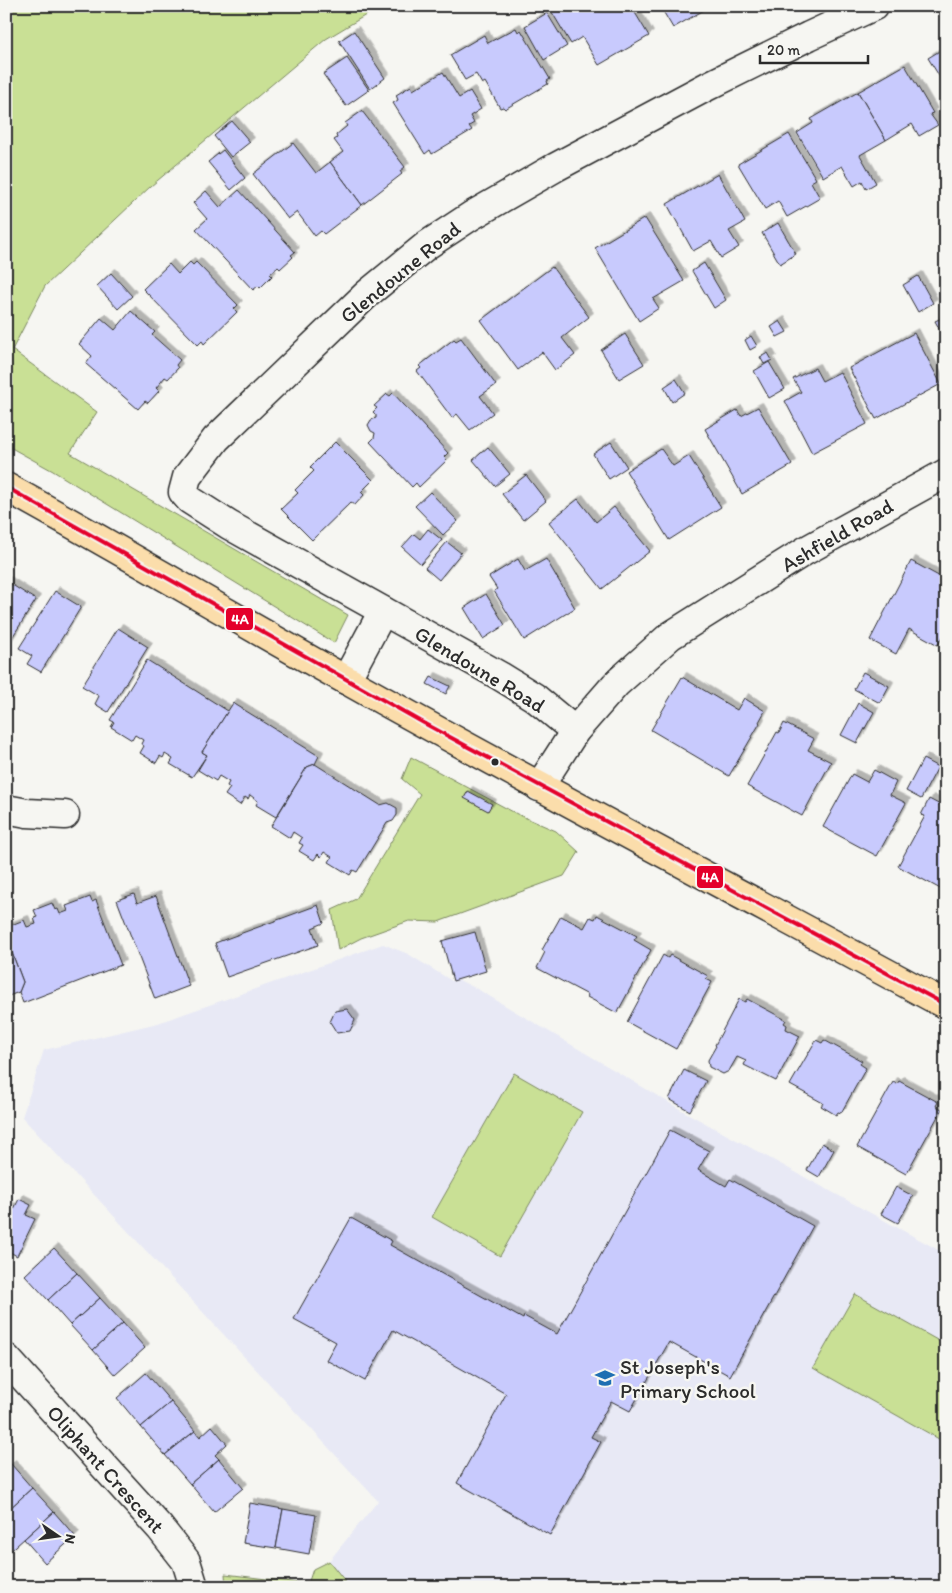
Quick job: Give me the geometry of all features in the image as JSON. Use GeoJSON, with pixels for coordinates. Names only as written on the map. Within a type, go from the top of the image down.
{"type":"FeatureCollection","features":[{"type":"Feature","properties":{"kind":"main road"},"geometry":{"type":"LineString","coordinates":[[6,487],[346,680],[540,787],[946,1005]]}},
{"type":"Feature","properties":{"kind":"street","name":"Glendoune Road"},"geometry":{"type":"LineString","coordinates":[[575,730],[534,697],[229,525],[190,500],[183,492],[187,477],[216,439],[367,294],[427,245],[471,216],[556,167],[708,86],[874,6]]}},
{"type":"Feature","properties":{"kind":"street","name":"Ashfield Road"},"geometry":{"type":"LineString","coordinates":[[540,787],[575,730],[616,684],[670,636],[805,552],[946,473]]}},
{"type":"Feature","properties":{"kind":"street"},"geometry":{"type":"LineString","coordinates":[[346,680],[383,611]]}},
{"type":"Feature","properties":{"kind":"street"},"geometry":{"type":"LineString","coordinates":[[6,809],[27,813],[65,815]]}},
{"type":"Feature","properties":{"kind":"street","name":"Oliphant Crescent"},"geometry":{"type":"LineString","coordinates":[[6,1358],[160,1528],[186,1561],[194,1587]]}},
{"type":"Feature","properties":{"kind":"shaded area","name":"St Joseph's Primary School"},"geometry":{"type":"Polygon","coordinates":[[[383,944],[408,954],[452,981],[457,979],[479,990],[683,1111],[946,1254],[946,1587],[349,1587],[329,1561],[378,1501],[22,1117],[44,1050],[158,1023],[383,944]]]}},
{"type":"Feature","properties":{"kind":"green space"},"geometry":{"type":"Polygon","coordinates":[[[6,6],[381,6],[326,39],[151,186],[45,286],[12,350],[97,412],[70,453],[348,615],[334,643],[53,471],[6,445],[6,6]]]}},
{"type":"Feature","properties":{"kind":"green space"},"geometry":{"type":"Polygon","coordinates":[[[411,757],[517,814],[556,831],[579,852],[564,876],[438,922],[409,921],[361,938],[338,950],[332,910],[356,899],[420,794],[402,779],[411,757]]]}},
{"type":"Feature","properties":{"kind":"green space"},"geometry":{"type":"Polygon","coordinates":[[[514,1073],[582,1112],[500,1256],[432,1217],[514,1073]]]}},
{"type":"Feature","properties":{"kind":"green space"},"geometry":{"type":"Polygon","coordinates":[[[855,1294],[946,1345],[946,1443],[813,1368],[855,1294]]]}},
{"type":"Feature","properties":{"kind":"green space"},"geometry":{"type":"Polygon","coordinates":[[[329,1561],[345,1581],[330,1587],[226,1587],[225,1574],[308,1584],[313,1569],[329,1561]]]}},
{"type":"Feature","properties":{"kind":"building"},"geometry":{"type":"Polygon","coordinates":[[[554,6],[631,6],[649,36],[599,65],[582,37],[571,44],[550,9],[554,6]]]}},
{"type":"Feature","properties":{"kind":"building"},"geometry":{"type":"Polygon","coordinates":[[[660,6],[711,6],[673,28],[660,6]]]}},
{"type":"Feature","properties":{"kind":"building"},"geometry":{"type":"Polygon","coordinates":[[[547,13],[567,46],[544,60],[525,26],[547,13]]]}},
{"type":"Feature","properties":{"kind":"building"},"geometry":{"type":"Polygon","coordinates":[[[516,28],[518,32],[521,30],[550,79],[547,81],[548,84],[505,109],[503,107],[500,108],[485,82],[482,84],[476,74],[465,80],[450,55],[484,35],[488,43],[516,28]]]}},
{"type":"Feature","properties":{"kind":"building"},"geometry":{"type":"Polygon","coordinates":[[[354,31],[385,78],[370,89],[339,41],[354,31]]]}},
{"type":"Feature","properties":{"kind":"building"},"geometry":{"type":"Polygon","coordinates":[[[946,47],[946,87],[928,58],[946,47]]]}},
{"type":"Feature","properties":{"kind":"building"},"geometry":{"type":"Polygon","coordinates":[[[347,58],[369,90],[346,106],[323,74],[347,58]]]}},
{"type":"Feature","properties":{"kind":"building"},"geometry":{"type":"Polygon","coordinates":[[[905,65],[933,113],[930,114],[938,125],[919,136],[912,124],[886,140],[858,92],[905,65]]]}},
{"type":"Feature","properties":{"kind":"building"},"geometry":{"type":"Polygon","coordinates":[[[443,72],[459,98],[470,91],[481,109],[470,116],[474,123],[469,126],[472,130],[432,154],[430,150],[425,154],[393,103],[398,100],[396,95],[411,86],[413,90],[443,72]]]}},
{"type":"Feature","properties":{"kind":"building"},"geometry":{"type":"Polygon","coordinates":[[[858,92],[886,140],[860,155],[876,183],[866,189],[862,181],[854,186],[842,166],[823,177],[797,133],[813,123],[811,119],[858,92]]]}},
{"type":"Feature","properties":{"kind":"building"},"geometry":{"type":"Polygon","coordinates":[[[362,111],[405,167],[400,171],[402,174],[362,205],[330,162],[343,152],[334,140],[337,138],[336,135],[347,126],[345,123],[362,111]]]}},
{"type":"Feature","properties":{"kind":"building"},"geometry":{"type":"Polygon","coordinates":[[[232,121],[250,142],[231,157],[214,136],[232,121]]]}},
{"type":"Feature","properties":{"kind":"building"},"geometry":{"type":"Polygon","coordinates":[[[789,134],[816,179],[811,182],[820,198],[787,217],[778,201],[765,209],[738,164],[789,134]]]}},
{"type":"Feature","properties":{"kind":"building"},"geometry":{"type":"Polygon","coordinates":[[[946,140],[946,154],[939,144],[946,140]]]}},
{"type":"Feature","properties":{"kind":"building"},"geometry":{"type":"Polygon","coordinates":[[[293,143],[316,173],[330,162],[362,205],[324,234],[321,231],[315,236],[297,212],[288,219],[253,174],[293,143]]]}},
{"type":"Feature","properties":{"kind":"building"},"geometry":{"type":"Polygon","coordinates":[[[223,150],[245,178],[231,190],[208,162],[223,150]]]}},
{"type":"Feature","properties":{"kind":"building"},"geometry":{"type":"Polygon","coordinates":[[[718,174],[745,222],[729,231],[739,247],[721,258],[711,241],[693,251],[667,204],[718,174]]]}},
{"type":"Feature","properties":{"kind":"building"},"geometry":{"type":"Polygon","coordinates":[[[239,190],[295,252],[291,255],[293,257],[280,269],[278,267],[270,274],[272,276],[260,288],[258,286],[253,290],[196,229],[207,219],[193,203],[206,191],[220,207],[239,190]]]}},
{"type":"Feature","properties":{"kind":"building"},"geometry":{"type":"Polygon","coordinates":[[[645,218],[684,281],[653,299],[659,308],[639,321],[595,248],[645,218]]]}},
{"type":"Feature","properties":{"kind":"building"},"geometry":{"type":"Polygon","coordinates":[[[778,223],[796,254],[780,264],[762,233],[778,223]]]}},
{"type":"Feature","properties":{"kind":"building"},"geometry":{"type":"Polygon","coordinates":[[[190,262],[193,265],[196,262],[238,305],[234,309],[237,312],[204,344],[202,341],[198,345],[143,289],[169,264],[178,274],[190,262]]]}},
{"type":"Feature","properties":{"kind":"building"},"geometry":{"type":"Polygon","coordinates":[[[704,263],[726,300],[714,308],[692,271],[704,263]]]}},
{"type":"Feature","properties":{"kind":"building"},"geometry":{"type":"Polygon","coordinates":[[[552,267],[589,317],[562,338],[575,355],[555,370],[542,352],[518,370],[481,320],[552,267]]]}},
{"type":"Feature","properties":{"kind":"building"},"geometry":{"type":"Polygon","coordinates":[[[111,273],[132,296],[118,309],[97,286],[111,273]]]}},
{"type":"Feature","properties":{"kind":"building"},"geometry":{"type":"Polygon","coordinates":[[[918,276],[933,303],[918,312],[903,285],[918,276]]]}},
{"type":"Feature","properties":{"kind":"building"},"geometry":{"type":"Polygon","coordinates":[[[946,289],[946,306],[939,293],[946,289]]]}},
{"type":"Feature","properties":{"kind":"building"},"geometry":{"type":"Polygon","coordinates":[[[131,311],[155,332],[152,335],[180,360],[176,365],[178,368],[168,379],[165,377],[156,388],[159,391],[148,403],[145,401],[138,409],[86,364],[92,356],[79,344],[101,318],[115,330],[131,311]]]}},
{"type":"Feature","properties":{"kind":"building"},"geometry":{"type":"Polygon","coordinates":[[[946,316],[946,341],[935,321],[946,316]]]}},
{"type":"Feature","properties":{"kind":"building"},"geometry":{"type":"Polygon","coordinates":[[[780,321],[787,332],[777,337],[771,327],[780,321]]]}},
{"type":"Feature","properties":{"kind":"building"},"geometry":{"type":"Polygon","coordinates":[[[914,333],[941,384],[876,419],[849,368],[914,333]]]}},
{"type":"Feature","properties":{"kind":"building"},"geometry":{"type":"Polygon","coordinates":[[[625,334],[644,364],[619,379],[601,350],[625,334]]]}},
{"type":"Feature","properties":{"kind":"building"},"geometry":{"type":"Polygon","coordinates":[[[751,336],[757,346],[750,350],[745,340],[751,336]]]}},
{"type":"Feature","properties":{"kind":"building"},"geometry":{"type":"Polygon","coordinates":[[[461,338],[496,385],[480,396],[493,413],[470,430],[457,414],[452,418],[417,371],[421,368],[419,366],[454,339],[456,341],[461,338]]]}},
{"type":"Feature","properties":{"kind":"building"},"geometry":{"type":"Polygon","coordinates":[[[768,353],[772,360],[764,364],[760,357],[768,353]]]}},
{"type":"Feature","properties":{"kind":"building"},"geometry":{"type":"Polygon","coordinates":[[[769,362],[785,389],[769,398],[754,371],[769,362]]]}},
{"type":"Feature","properties":{"kind":"building"},"geometry":{"type":"Polygon","coordinates":[[[815,368],[822,381],[840,372],[867,424],[812,453],[785,401],[801,392],[793,379],[815,368]]]}},
{"type":"Feature","properties":{"kind":"building"},"geometry":{"type":"Polygon","coordinates":[[[676,379],[685,393],[672,402],[664,387],[676,379]]]}},
{"type":"Feature","properties":{"kind":"building"},"geometry":{"type":"Polygon","coordinates":[[[393,393],[448,453],[444,457],[447,460],[419,487],[416,483],[412,487],[370,442],[374,438],[375,433],[371,431],[368,425],[371,420],[376,418],[373,412],[377,408],[374,406],[387,394],[390,396],[393,393]]]}},
{"type":"Feature","properties":{"kind":"building"},"geometry":{"type":"Polygon","coordinates":[[[758,407],[792,465],[742,494],[705,429],[737,410],[741,416],[758,407]]]}},
{"type":"Feature","properties":{"kind":"building"},"geometry":{"type":"Polygon","coordinates":[[[335,442],[373,480],[361,492],[364,495],[355,505],[351,502],[312,540],[281,509],[298,493],[295,490],[314,471],[310,467],[335,442]]]}},
{"type":"Feature","properties":{"kind":"building"},"geometry":{"type":"Polygon","coordinates":[[[611,442],[627,467],[609,479],[593,454],[611,442]]]}},
{"type":"Feature","properties":{"kind":"building"},"geometry":{"type":"Polygon","coordinates":[[[488,447],[510,474],[495,486],[473,460],[488,447]]]}},
{"type":"Feature","properties":{"kind":"building"},"geometry":{"type":"Polygon","coordinates":[[[661,449],[673,466],[689,456],[721,507],[669,540],[626,471],[661,449]]]}},
{"type":"Feature","properties":{"kind":"building"},"geometry":{"type":"Polygon","coordinates":[[[526,475],[546,501],[523,520],[502,494],[526,475]]]}},
{"type":"Feature","properties":{"kind":"building"},"geometry":{"type":"Polygon","coordinates":[[[430,492],[458,521],[443,535],[415,506],[430,492]]]}},
{"type":"Feature","properties":{"kind":"building"},"geometry":{"type":"Polygon","coordinates":[[[578,499],[596,522],[614,507],[650,551],[602,589],[549,522],[578,499]]]}},
{"type":"Feature","properties":{"kind":"building"},"geometry":{"type":"Polygon","coordinates":[[[428,529],[442,540],[421,564],[402,547],[414,534],[420,539],[428,529]]]}},
{"type":"Feature","properties":{"kind":"building"},"geometry":{"type":"Polygon","coordinates":[[[447,542],[461,553],[439,580],[425,568],[447,542]]]}},
{"type":"Feature","properties":{"kind":"building"},"geometry":{"type":"Polygon","coordinates":[[[518,559],[525,571],[546,559],[575,608],[524,640],[494,591],[497,589],[489,577],[518,559]]]}},
{"type":"Feature","properties":{"kind":"building"},"geometry":{"type":"Polygon","coordinates":[[[911,561],[946,580],[946,631],[938,645],[909,629],[896,654],[870,640],[911,561]]]}},
{"type":"Feature","properties":{"kind":"building"},"geometry":{"type":"Polygon","coordinates":[[[6,581],[36,600],[6,647],[6,581]]]}},
{"type":"Feature","properties":{"kind":"building"},"geometry":{"type":"Polygon","coordinates":[[[55,591],[81,607],[41,672],[27,664],[32,656],[19,648],[55,591]]]}},
{"type":"Feature","properties":{"kind":"building"},"geometry":{"type":"Polygon","coordinates":[[[486,594],[505,625],[483,639],[464,608],[486,594]]]}},
{"type":"Feature","properties":{"kind":"building"},"geometry":{"type":"Polygon","coordinates":[[[118,628],[148,647],[108,712],[95,704],[99,696],[82,686],[118,628]]]}},
{"type":"Feature","properties":{"kind":"building"},"geometry":{"type":"Polygon","coordinates":[[[147,660],[228,711],[202,752],[207,755],[192,777],[170,764],[173,759],[165,754],[163,758],[160,756],[156,763],[140,753],[144,746],[141,744],[143,740],[135,735],[132,740],[111,727],[114,722],[110,720],[147,660]]]}},
{"type":"Feature","properties":{"kind":"building"},"geometry":{"type":"Polygon","coordinates":[[[863,672],[889,686],[880,703],[854,689],[863,672]]]}},
{"type":"Feature","properties":{"kind":"building"},"geometry":{"type":"Polygon","coordinates":[[[431,677],[450,686],[446,694],[427,684],[431,677]]]}},
{"type":"Feature","properties":{"kind":"building"},"geometry":{"type":"Polygon","coordinates":[[[682,677],[737,710],[744,698],[765,711],[729,776],[651,730],[682,677]]]}},
{"type":"Feature","properties":{"kind":"building"},"geometry":{"type":"Polygon","coordinates":[[[233,703],[319,756],[315,764],[307,767],[276,817],[256,805],[258,801],[250,795],[248,799],[245,797],[240,805],[225,795],[230,788],[227,786],[229,782],[219,776],[216,781],[198,770],[207,755],[202,752],[233,703]]]}},
{"type":"Feature","properties":{"kind":"building"},"geometry":{"type":"Polygon","coordinates":[[[858,703],[874,712],[857,743],[841,735],[858,703]]]}},
{"type":"Feature","properties":{"kind":"building"},"geometry":{"type":"Polygon","coordinates":[[[784,723],[814,739],[808,750],[831,762],[802,816],[747,786],[784,723]]]}},
{"type":"Feature","properties":{"kind":"building"},"geometry":{"type":"Polygon","coordinates":[[[923,759],[938,767],[921,799],[906,791],[923,759]]]}},
{"type":"Feature","properties":{"kind":"building"},"geometry":{"type":"Polygon","coordinates":[[[315,764],[380,805],[388,803],[397,808],[397,815],[393,821],[387,823],[357,872],[353,870],[350,875],[329,862],[332,857],[324,852],[321,857],[318,854],[314,860],[299,851],[303,845],[299,843],[302,838],[293,832],[290,838],[271,826],[307,767],[315,764]]]}},
{"type":"Feature","properties":{"kind":"building"},"geometry":{"type":"Polygon","coordinates":[[[874,770],[896,782],[890,795],[906,803],[877,856],[823,827],[852,774],[867,782],[874,770]]]}},
{"type":"Feature","properties":{"kind":"building"},"geometry":{"type":"Polygon","coordinates":[[[468,791],[492,804],[488,811],[464,798],[468,791]]]}},
{"type":"Feature","properties":{"kind":"building"},"geometry":{"type":"Polygon","coordinates":[[[929,799],[946,808],[946,892],[898,866],[925,816],[921,815],[929,799]]]}},
{"type":"Feature","properties":{"kind":"building"},"geometry":{"type":"Polygon","coordinates":[[[134,894],[137,903],[156,896],[189,986],[155,999],[117,900],[134,894]]]}},
{"type":"Feature","properties":{"kind":"building"},"geometry":{"type":"Polygon","coordinates":[[[90,897],[92,902],[96,900],[121,965],[23,1003],[19,992],[23,982],[6,937],[6,927],[24,920],[27,927],[36,924],[34,918],[37,917],[34,910],[52,903],[55,910],[58,909],[60,914],[68,911],[66,906],[90,897]]]}},
{"type":"Feature","properties":{"kind":"building"},"geometry":{"type":"Polygon","coordinates":[[[318,905],[324,923],[312,928],[318,945],[227,977],[215,943],[318,905]]]}},
{"type":"Feature","properties":{"kind":"building"},"geometry":{"type":"Polygon","coordinates":[[[597,915],[637,936],[634,940],[651,950],[617,1013],[537,968],[545,952],[542,950],[561,916],[584,928],[590,917],[595,919],[597,915]]]}},
{"type":"Feature","properties":{"kind":"building"},"geometry":{"type":"Polygon","coordinates":[[[475,932],[486,971],[453,981],[442,941],[475,932]]]}},
{"type":"Feature","properties":{"kind":"building"},"geometry":{"type":"Polygon","coordinates":[[[6,937],[23,982],[19,992],[6,997],[6,937]]]}},
{"type":"Feature","properties":{"kind":"building"},"geometry":{"type":"Polygon","coordinates":[[[663,955],[668,958],[670,955],[708,976],[706,979],[712,982],[676,1049],[627,1022],[663,955]]]}},
{"type":"Feature","properties":{"kind":"building"},"geometry":{"type":"Polygon","coordinates":[[[739,999],[745,1002],[747,999],[786,1020],[784,1023],[787,1025],[786,1029],[800,1036],[776,1081],[744,1065],[746,1061],[737,1057],[729,1071],[723,1074],[709,1067],[708,1060],[739,999]]]}},
{"type":"Feature","properties":{"kind":"building"},"geometry":{"type":"Polygon","coordinates":[[[347,1009],[355,1020],[350,1031],[337,1033],[330,1022],[335,1011],[347,1009]]]}},
{"type":"Feature","properties":{"kind":"building"},"geometry":{"type":"Polygon","coordinates":[[[816,1040],[822,1043],[824,1040],[862,1061],[860,1064],[866,1068],[841,1113],[838,1112],[836,1115],[821,1106],[823,1103],[790,1085],[816,1040]]]}},
{"type":"Feature","properties":{"kind":"building"},"geometry":{"type":"Polygon","coordinates":[[[684,1070],[706,1081],[690,1111],[669,1099],[684,1070]]]}},
{"type":"Feature","properties":{"kind":"building"},"geometry":{"type":"Polygon","coordinates":[[[899,1081],[938,1102],[936,1106],[942,1109],[906,1174],[857,1147],[893,1082],[897,1084],[899,1081]]]}},
{"type":"Feature","properties":{"kind":"building"},"geometry":{"type":"Polygon","coordinates":[[[670,1130],[709,1151],[698,1170],[726,1186],[730,1179],[813,1226],[730,1376],[669,1342],[630,1411],[611,1401],[591,1437],[601,1442],[550,1535],[457,1483],[506,1394],[393,1330],[365,1381],[326,1360],[336,1342],[294,1319],[351,1218],[392,1241],[390,1245],[523,1319],[524,1316],[557,1334],[670,1130]]]}},
{"type":"Feature","properties":{"kind":"building"},"geometry":{"type":"Polygon","coordinates":[[[822,1143],[834,1150],[819,1177],[807,1170],[822,1143]]]}},
{"type":"Feature","properties":{"kind":"building"},"geometry":{"type":"Polygon","coordinates":[[[896,1187],[913,1196],[898,1223],[881,1214],[896,1187]]]}},
{"type":"Feature","properties":{"kind":"building"},"geometry":{"type":"Polygon","coordinates":[[[19,1199],[31,1205],[26,1215],[35,1219],[17,1256],[6,1250],[6,1206],[14,1209],[19,1199]]]}},
{"type":"Feature","properties":{"kind":"building"},"geometry":{"type":"Polygon","coordinates":[[[54,1248],[77,1273],[48,1300],[25,1275],[54,1248]]]}},
{"type":"Feature","properties":{"kind":"building"},"geometry":{"type":"Polygon","coordinates":[[[77,1273],[100,1298],[70,1325],[48,1300],[77,1273]]]}},
{"type":"Feature","properties":{"kind":"building"},"geometry":{"type":"Polygon","coordinates":[[[100,1298],[123,1323],[93,1350],[70,1325],[100,1298]]]}},
{"type":"Feature","properties":{"kind":"building"},"geometry":{"type":"Polygon","coordinates":[[[123,1323],[145,1348],[115,1375],[93,1350],[123,1323]]]}},
{"type":"Feature","properties":{"kind":"building"},"geometry":{"type":"Polygon","coordinates":[[[146,1373],[171,1402],[141,1427],[117,1398],[146,1373]]]}},
{"type":"Feature","properties":{"kind":"building"},"geometry":{"type":"Polygon","coordinates":[[[171,1402],[195,1431],[165,1455],[141,1427],[171,1402]]]}},
{"type":"Feature","properties":{"kind":"building"},"geometry":{"type":"Polygon","coordinates":[[[212,1426],[227,1444],[215,1455],[219,1459],[190,1484],[165,1455],[195,1431],[200,1437],[212,1426]]]}},
{"type":"Feature","properties":{"kind":"building"},"geometry":{"type":"Polygon","coordinates":[[[219,1459],[243,1488],[214,1512],[190,1484],[219,1459]]]}},
{"type":"Feature","properties":{"kind":"building"},"geometry":{"type":"Polygon","coordinates":[[[11,1464],[32,1488],[6,1512],[6,1469],[11,1464]]]}},
{"type":"Feature","properties":{"kind":"building"},"geometry":{"type":"Polygon","coordinates":[[[32,1488],[54,1512],[6,1555],[6,1512],[32,1488]]]}},
{"type":"Feature","properties":{"kind":"building"},"geometry":{"type":"Polygon","coordinates":[[[250,1503],[283,1509],[276,1548],[243,1543],[250,1503]]]}},
{"type":"Feature","properties":{"kind":"building"},"geometry":{"type":"Polygon","coordinates":[[[283,1509],[316,1515],[309,1554],[276,1548],[283,1509]]]}},
{"type":"Feature","properties":{"kind":"building"},"geometry":{"type":"Polygon","coordinates":[[[54,1512],[75,1536],[45,1563],[24,1539],[54,1512]]]}},
{"type":"Feature","properties":{"kind":"transit line","name":"4A"},"geometry":{"type":"LineString","coordinates":[[6,487],[422,722],[946,1005]]}},
{"type":"Feature","properties":{"kind":"place","name":"St Joseph's Primary School"},"geometry":{"type":"Point","coordinates":[605,1378]}}]}
